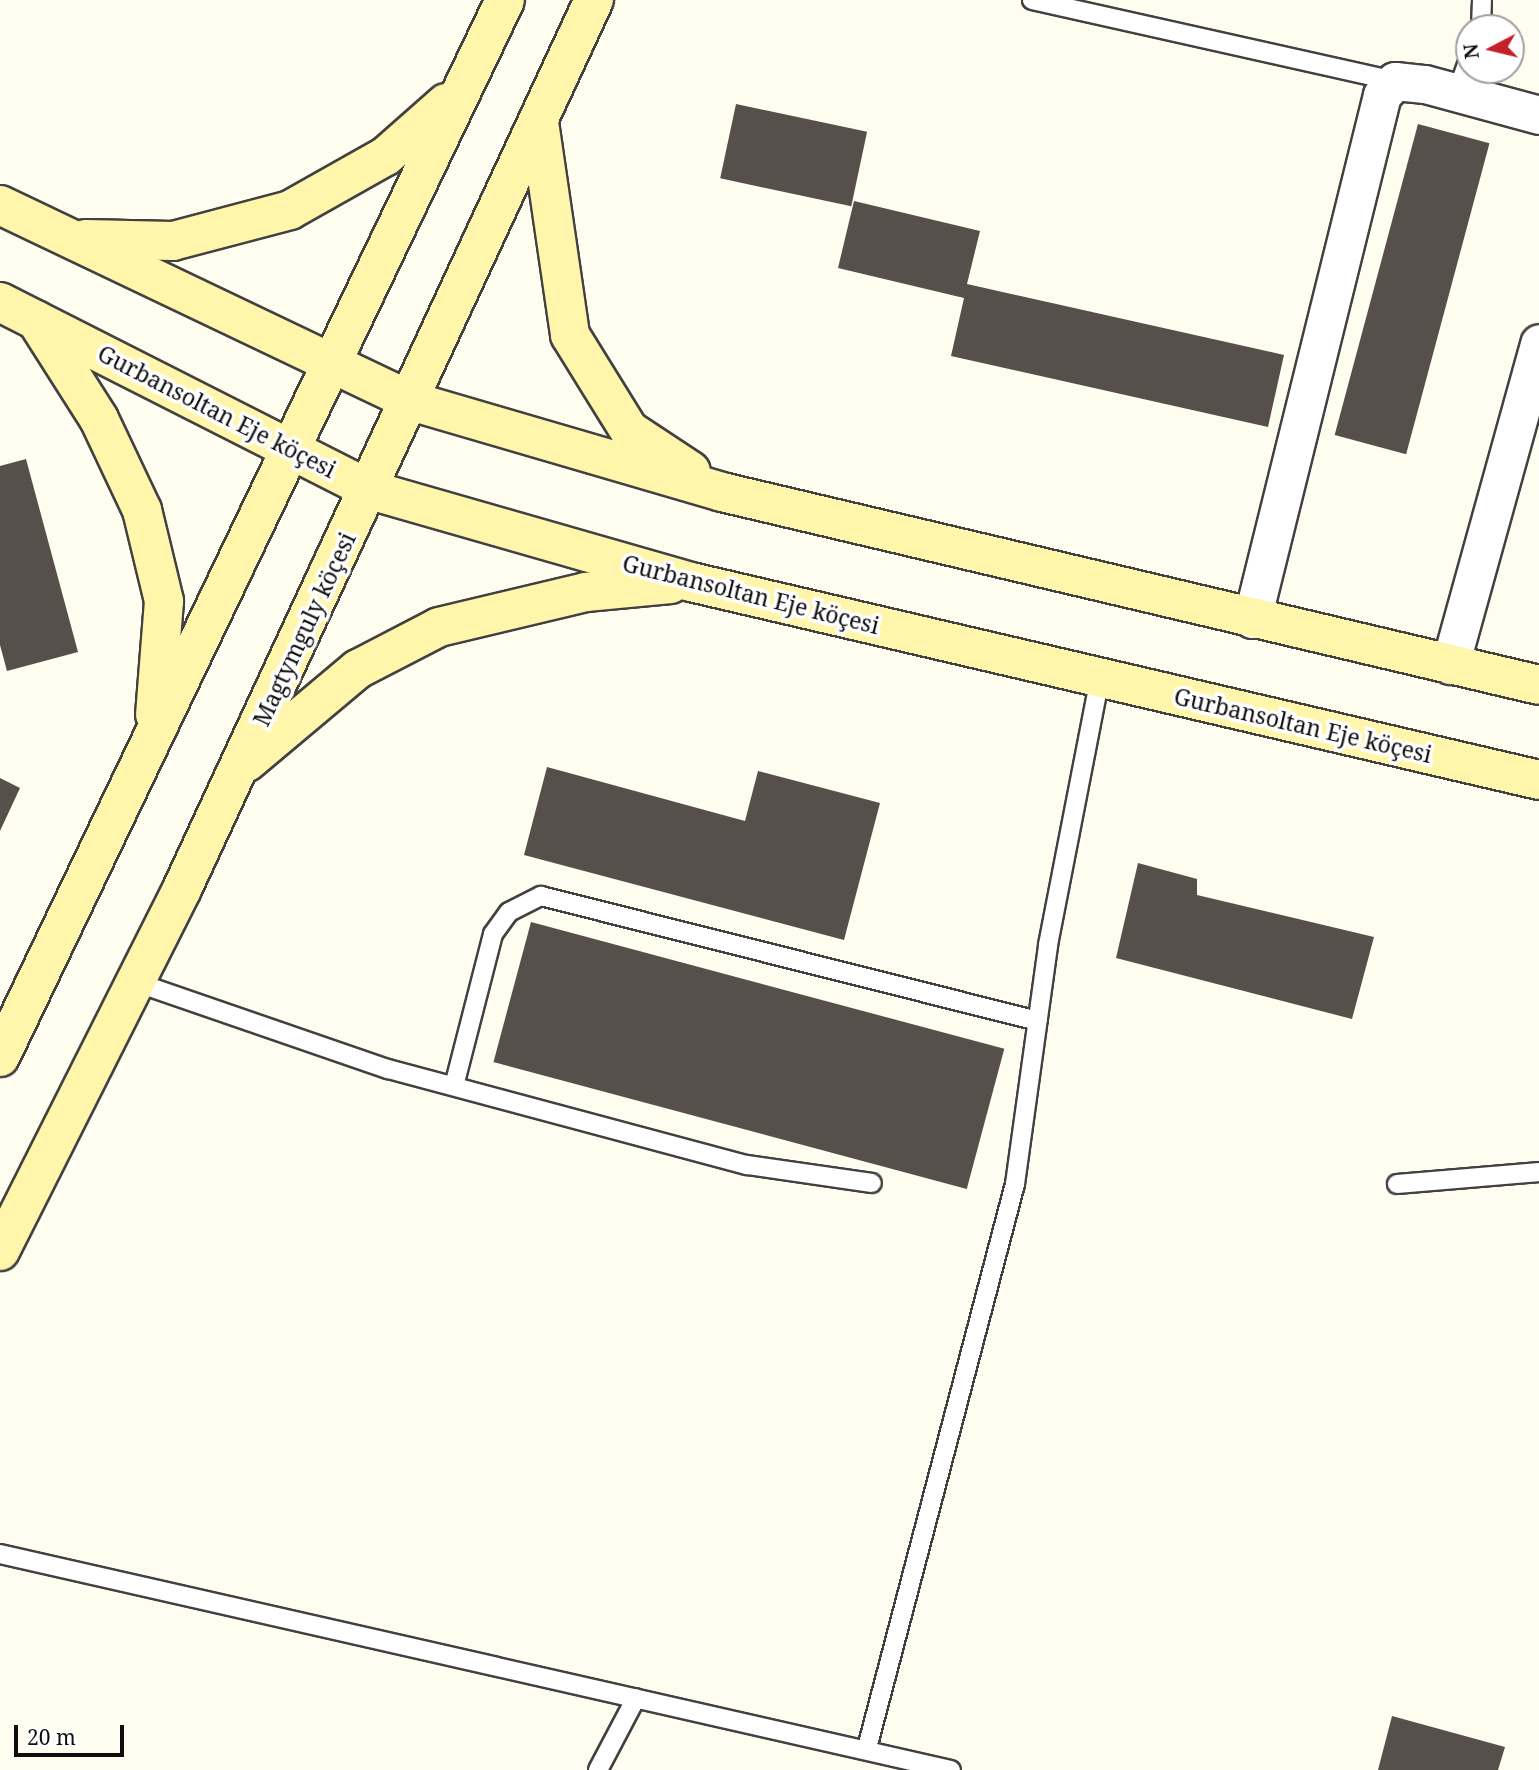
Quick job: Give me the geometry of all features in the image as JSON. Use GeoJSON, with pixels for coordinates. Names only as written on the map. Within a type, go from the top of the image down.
{"type":"FeatureCollection","features":[{"type":"Feature","properties":{"kind":"main road"},"geometry":{"type":"LineString","coordinates":[[0,1057],[153,738],[327,362],[505,0]]}},
{"type":"Feature","properties":{"kind":"main road","name":"Magtymguly köçesi"},"geometry":{"type":"LineString","coordinates":[[0,1251],[238,770],[370,490],[594,0]]}},
{"type":"Feature","properties":{"kind":"main road"},"geometry":{"type":"LineString","coordinates":[[71,239],[173,241],[290,210],[386,156],[460,90]]}},
{"type":"Feature","properties":{"kind":"main road"},"geometry":{"type":"LineString","coordinates":[[539,121],[570,335],[629,430],[722,492]]}},
{"type":"Feature","properties":{"kind":"main road"},"geometry":{"type":"LineString","coordinates":[[0,205],[411,401],[722,492],[1539,685]]}},
{"type":"Feature","properties":{"kind":"main road","name":"Gurbansoltan Eje köçesi"},"geometry":{"type":"LineString","coordinates":[[0,302],[370,490],[691,582],[1539,780]]}},
{"type":"Feature","properties":{"kind":"main road"},"geometry":{"type":"LineString","coordinates":[[35,318],[99,419],[142,510],[164,601],[153,738]]}},
{"type":"Feature","properties":{"kind":"main road"},"geometry":{"type":"LineString","coordinates":[[238,770],[358,669],[439,627],[586,592],[691,582]]}},
{"type":"Feature","properties":{"kind":"street"},"geometry":{"type":"LineString","coordinates":[[1252,619],[1377,111],[1395,81],[1455,77]]}},
{"type":"Feature","properties":{"kind":"street"},"geometry":{"type":"LineString","coordinates":[[1479,84],[1539,115]]}},
{"type":"Feature","properties":{"kind":"street"},"geometry":{"type":"LineString","coordinates":[[1450,665],[1539,343]]}},
{"type":"Feature","properties":{"kind":"lane"},"geometry":{"type":"LineString","coordinates":[[1032,0],[1395,81]]}},
{"type":"Feature","properties":{"kind":"lane"},"geometry":{"type":"LineString","coordinates":[[867,1748],[1015,1184],[1038,1021],[1100,677]]}},
{"type":"Feature","properties":{"kind":"lane"},"geometry":{"type":"LineString","coordinates":[[454,1086],[494,934],[509,912],[541,896],[1038,1021]]}},
{"type":"Feature","properties":{"kind":"lane"},"geometry":{"type":"LineString","coordinates":[[135,982],[454,1086],[747,1165],[872,1183]]}},
{"type":"Feature","properties":{"kind":"lane"},"geometry":{"type":"LineString","coordinates":[[1397,1184],[1539,1172]]}},
{"type":"Feature","properties":{"kind":"lane"},"geometry":{"type":"LineString","coordinates":[[1,1557],[867,1748],[951,1770]]}},
{"type":"Feature","properties":{"kind":"lane"},"geometry":{"type":"LineString","coordinates":[[598,1770],[636,1698]]}},
{"type":"Feature","properties":{"kind":"building"},"geometry":{"type":"Polygon","coordinates":[[[736,104],[867,132],[851,206],[720,178],[736,104]]]}},
{"type":"Feature","properties":{"kind":"building"},"geometry":{"type":"Polygon","coordinates":[[[1418,124],[1489,143],[1406,454],[1335,435],[1418,124]]]}},
{"type":"Feature","properties":{"kind":"building"},"geometry":{"type":"Polygon","coordinates":[[[854,201],[980,231],[967,284],[1284,355],[1268,427],[951,356],[964,298],[838,268],[854,201]]]}},
{"type":"Feature","properties":{"kind":"building"},"geometry":{"type":"Polygon","coordinates":[[[26,459],[78,652],[7,671],[0,645],[0,466],[26,459]]]}},
{"type":"Feature","properties":{"kind":"building"},"geometry":{"type":"Polygon","coordinates":[[[547,767],[745,821],[758,771],[880,803],[844,940],[524,855],[547,767]]]}},
{"type":"Feature","properties":{"kind":"building"},"geometry":{"type":"Polygon","coordinates":[[[0,778],[20,788],[0,831],[0,778]]]}},
{"type":"Feature","properties":{"kind":"building"},"geometry":{"type":"Polygon","coordinates":[[[1138,863],[1197,879],[1197,895],[1374,937],[1352,1019],[1116,958],[1138,863]]]}},
{"type":"Feature","properties":{"kind":"building"},"geometry":{"type":"Polygon","coordinates":[[[531,922],[1004,1049],[967,1189],[493,1062],[531,922]]]}},
{"type":"Feature","properties":{"kind":"building"},"geometry":{"type":"Polygon","coordinates":[[[1392,1716],[1505,1747],[1498,1770],[1378,1770],[1392,1716]]]}}]}
